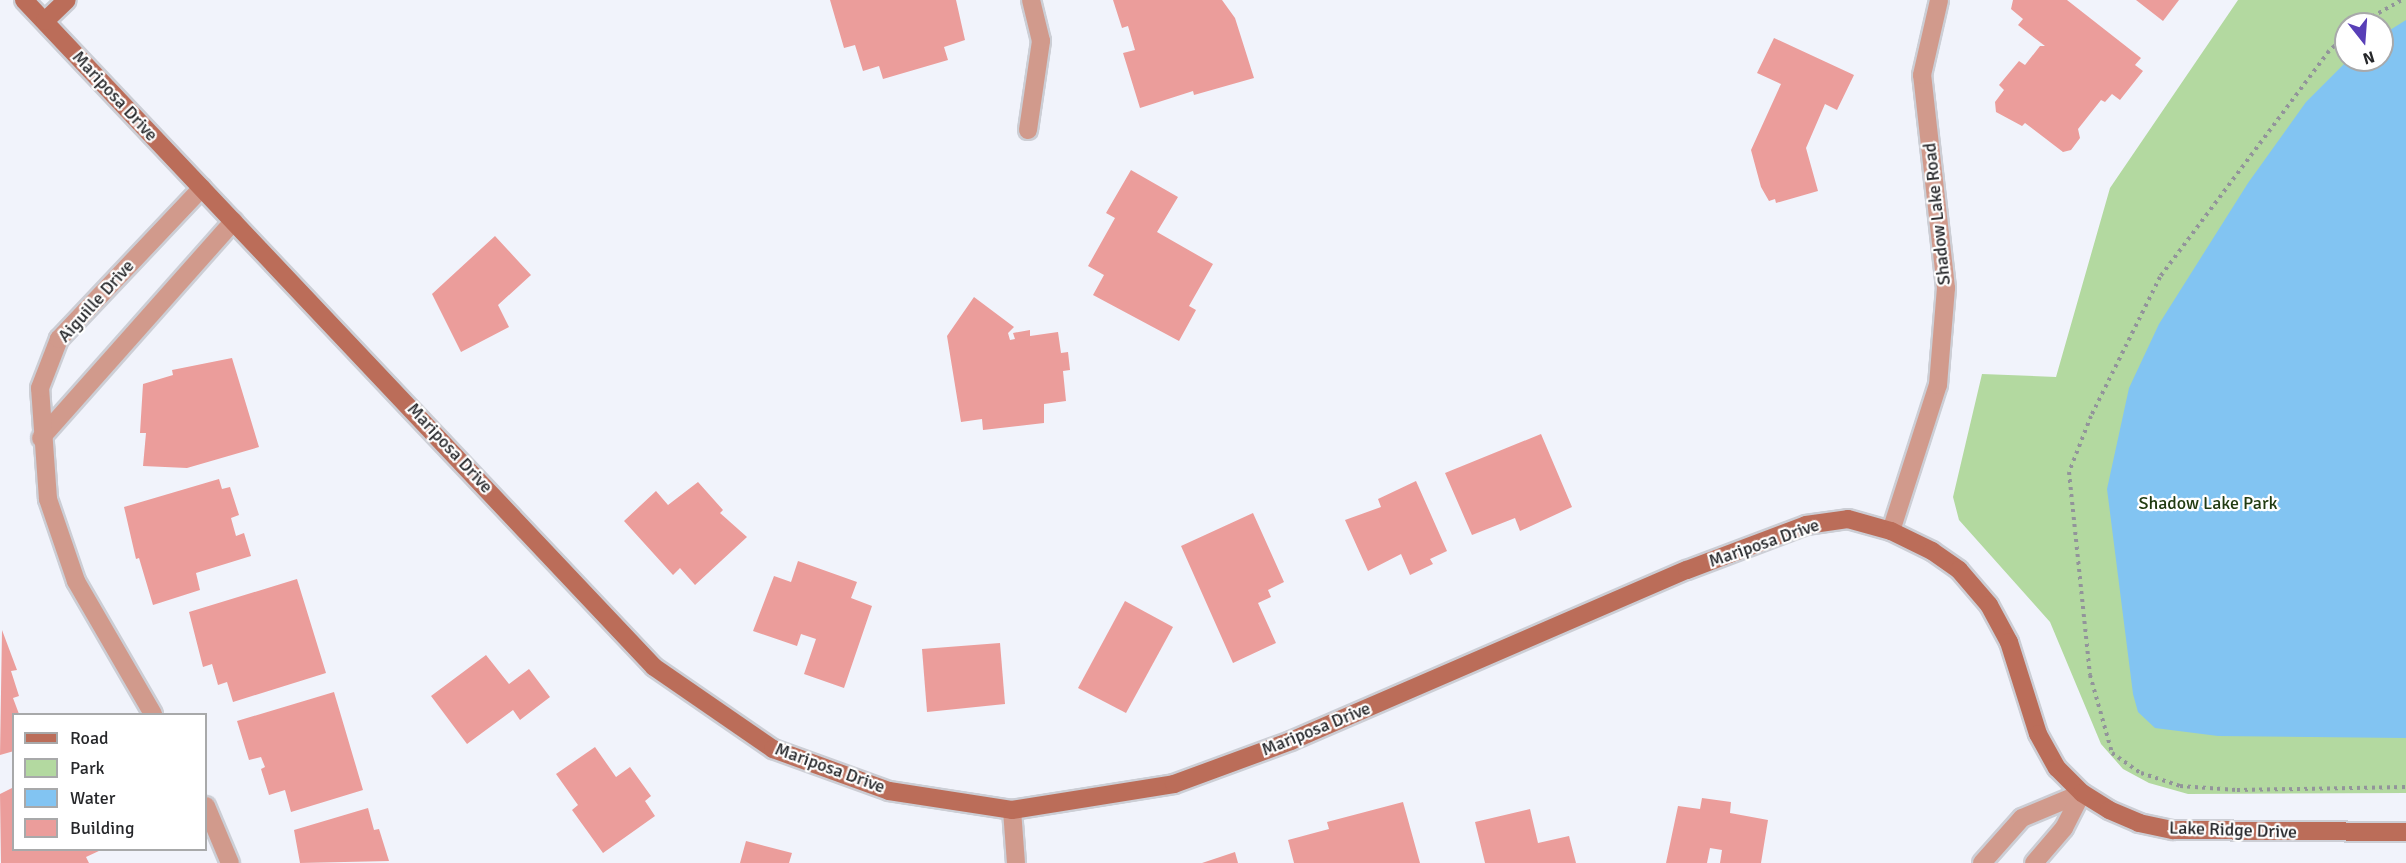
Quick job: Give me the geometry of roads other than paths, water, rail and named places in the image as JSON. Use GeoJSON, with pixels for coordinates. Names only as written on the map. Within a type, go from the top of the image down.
{"type":"FeatureCollection","features":[{"type":"Feature","properties":{"kind":"street","name":"Mariposa Drive"},"geometry":{"type":"LineString","coordinates":[[24,0],[654,667],[773,749],[889,791],[1012,810],[1174,784],[1291,741],[1687,570],[1806,525],[1848,519],[1891,531]]}},
{"type":"Feature","properties":{"kind":"street"},"geometry":{"type":"LineString","coordinates":[[45,21],[67,0]]}},
{"type":"Feature","properties":{"kind":"street"},"geometry":{"type":"LineString","coordinates":[[1028,130],[1041,41],[1031,0]]}},
{"type":"Feature","properties":{"kind":"street","name":"Shadow Lake Road"},"geometry":{"type":"LineString","coordinates":[[1891,531],[1938,385],[1946,288],[1922,75],[1939,0]]}},
{"type":"Feature","properties":{"kind":"street","name":"Aiguille Drive"},"geometry":{"type":"LineString","coordinates":[[152,713],[76,581],[48,499],[41,438],[40,388],[59,339],[202,188]]}},
{"type":"Feature","properties":{"kind":"street"},"geometry":{"type":"LineString","coordinates":[[41,438],[234,221]]}},
{"type":"Feature","properties":{"kind":"street","name":"Lake Ridge Drive"},"geometry":{"type":"LineString","coordinates":[[1891,531],[1932,551],[1959,570],[1989,605],[2009,642],[2038,734],[2057,768],[2082,793],[2139,823],[2173,830],[2406,832]]}},
{"type":"Feature","properties":{"kind":"street"},"geometry":{"type":"LineString","coordinates":[[1982,863],[2022,818],[2082,793]]}},
{"type":"Feature","properties":{"kind":"street"},"geometry":{"type":"LineString","coordinates":[[2034,863],[2064,828],[2082,793]]}},
{"type":"Feature","properties":{"kind":"street"},"geometry":{"type":"LineString","coordinates":[[207,808],[230,863]]}},
{"type":"Feature","properties":{"kind":"street"},"geometry":{"type":"LineString","coordinates":[[1012,810],[1016,863]]}},
{"type":"Feature","properties":{"kind":"water","name":"Shadow Lake Park"},"geometry":{"type":"Polygon","coordinates":[[[2406,20],[2406,738],[2218,736],[2155,728],[2138,712],[2133,694],[2107,489],[2129,388],[2159,324],[2248,183],[2306,102],[2336,72],[2394,72],[2394,28],[2406,20]]]}}]}
